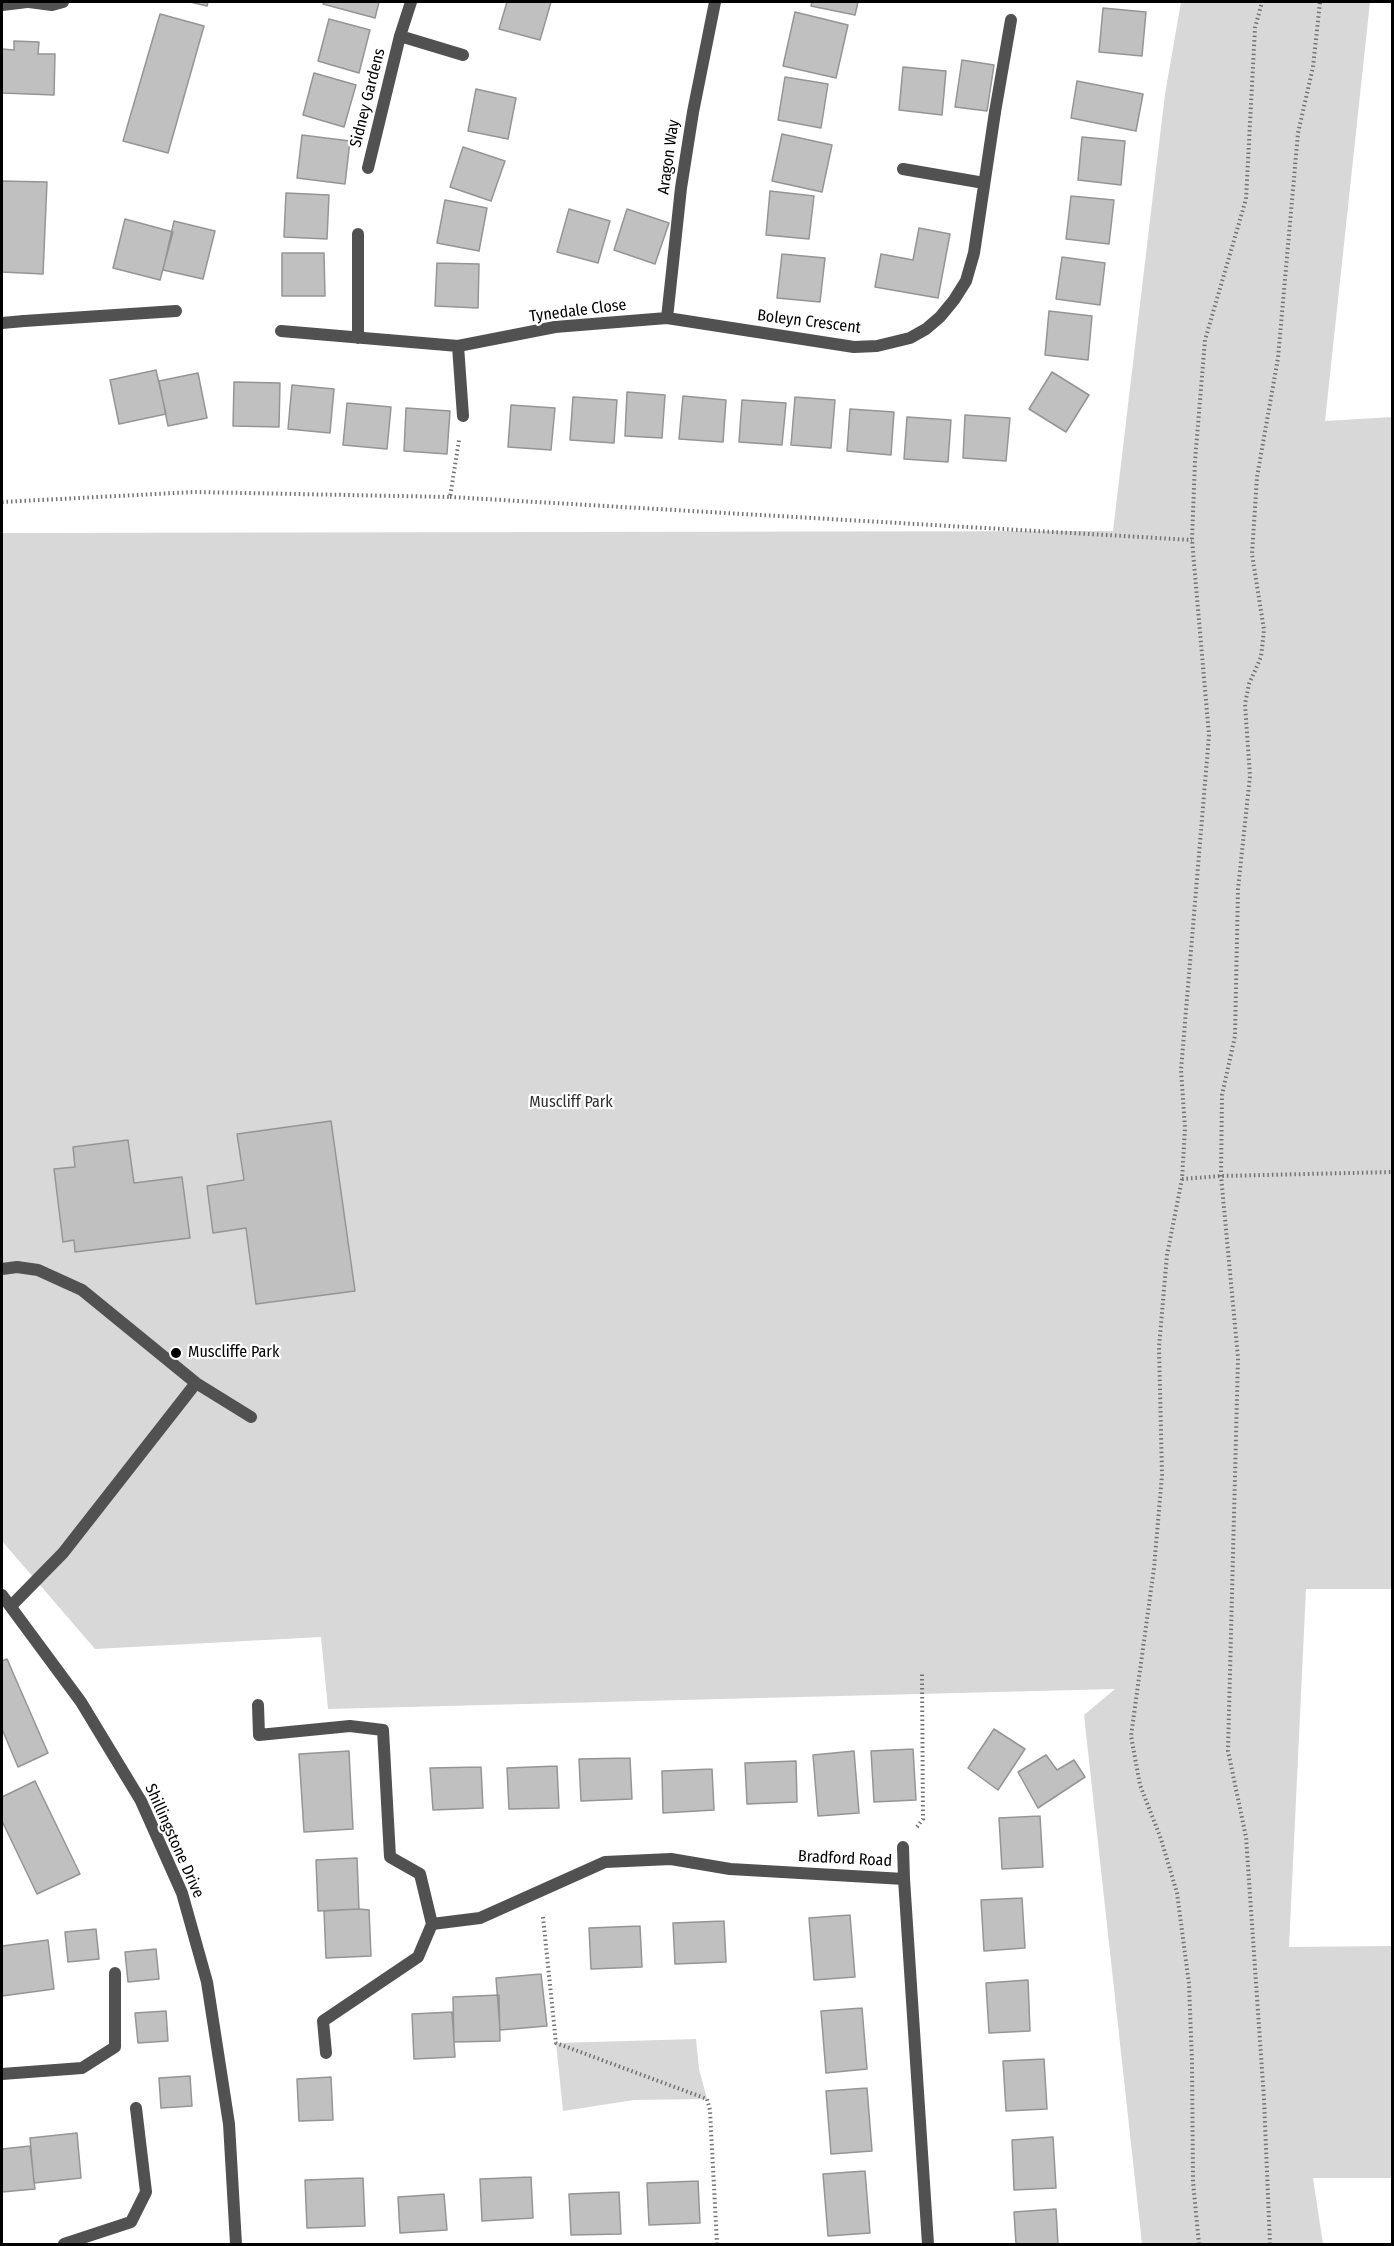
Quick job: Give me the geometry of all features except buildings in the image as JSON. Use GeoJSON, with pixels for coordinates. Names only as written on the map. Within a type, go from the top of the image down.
{"type":"FeatureCollection","features":[{"type":"Feature","properties":{"kind":"street"},"geometry":{"type":"LineString","coordinates":[[2,5],[28,2],[52,5],[63,2]]}},
{"type":"Feature","properties":{"kind":"street","name":"Sidney Gardens"},"geometry":{"type":"LineString","coordinates":[[368,168],[400,36],[411,2]]}},
{"type":"Feature","properties":{"kind":"street","name":"Aragon Way"},"geometry":{"type":"LineString","coordinates":[[667,318],[682,177],[715,2]]}},
{"type":"Feature","properties":{"kind":"street","name":"Boleyn Crescent"},"geometry":{"type":"LineString","coordinates":[[667,318],[854,347],[877,346],[910,338],[926,329],[940,317],[966,281],[974,253],[1011,20]]}},
{"type":"Feature","properties":{"kind":"street","name":"Sidney Gardens"},"geometry":{"type":"LineString","coordinates":[[400,36],[463,55]]}},
{"type":"Feature","properties":{"kind":"street"},"geometry":{"type":"LineString","coordinates":[[903,169],[984,183]]}},
{"type":"Feature","properties":{"kind":"street"},"geometry":{"type":"LineString","coordinates":[[358,234],[358,338]]}},
{"type":"Feature","properties":{"kind":"street"},"geometry":{"type":"LineString","coordinates":[[2,324],[176,311]]}},
{"type":"Feature","properties":{"kind":"street","name":"Tynedale Close"},"geometry":{"type":"LineString","coordinates":[[282,332],[458,346],[555,327],[667,318]]}},
{"type":"Feature","properties":{"kind":"street"},"geometry":{"type":"LineString","coordinates":[[458,346],[463,416]]}},
{"type":"Feature","properties":{"kind":"street"},"geometry":{"type":"LineString","coordinates":[[2,1269],[17,1267],[38,1270],[82,1290],[196,1383],[251,1417]]}},
{"type":"Feature","properties":{"kind":"street"},"geometry":{"type":"LineString","coordinates":[[11,1606],[63,1553],[196,1383]]}},
{"type":"Feature","properties":{"kind":"street","name":"Shillingstone Drive"},"geometry":{"type":"LineString","coordinates":[[2,1594],[81,1702],[141,1801],[182,1893],[207,1982],[230,2124],[236,2244]]}},
{"type":"Feature","properties":{"kind":"street"},"geometry":{"type":"LineString","coordinates":[[258,1705],[259,1735],[350,1726],[383,1730],[390,1857],[420,1874],[432,1924],[418,1957],[323,2022],[326,2053]]}},
{"type":"Feature","properties":{"kind":"street"},"geometry":{"type":"LineString","coordinates":[[903,1847],[904,1879]]}},
{"type":"Feature","properties":{"kind":"street","name":"Bradford Road"},"geometry":{"type":"LineString","coordinates":[[432,1924],[480,1918],[605,1862],[671,1859],[730,1869],[904,1879],[928,2244]]}},
{"type":"Feature","properties":{"kind":"street"},"geometry":{"type":"LineString","coordinates":[[2,2074],[82,2068],[115,2048],[115,1973]]}},
{"type":"Feature","properties":{"kind":"street"},"geometry":{"type":"LineString","coordinates":[[64,2244],[131,2222],[146,2192],[136,2108]]}},
{"type":"Feature","properties":{"kind":"path"},"geometry":{"type":"LineString","coordinates":[[1199,2244],[1193,2182],[1192,2061],[1188,1973],[1177,1893],[1161,1839],[1140,1785],[1131,1736],[1154,1568],[1161,1475],[1159,1347],[1167,1255],[1182,1179],[1185,1128],[1181,1070],[1209,735],[1192,540],[1195,461],[1205,340],[1246,200],[1255,28],[1262,2]]}},
{"type":"Feature","properties":{"kind":"path"},"geometry":{"type":"LineString","coordinates":[[1270,2244],[1264,2099],[1246,1837],[1228,1751],[1238,1358],[1221,1176],[1222,1095],[1235,1036],[1238,889],[1250,776],[1245,704],[1249,684],[1261,657],[1264,630],[1252,554],[1257,477],[1278,358],[1298,133],[1313,67],[1320,2]]}},
{"type":"Feature","properties":{"kind":"path"},"geometry":{"type":"LineString","coordinates":[[450,497],[463,416]]}},
{"type":"Feature","properties":{"kind":"path"},"geometry":{"type":"LineString","coordinates":[[2,502],[194,492],[450,497],[1192,540]]}},
{"type":"Feature","properties":{"kind":"path"},"geometry":{"type":"LineString","coordinates":[[1182,1179],[1392,1172]]}},
{"type":"Feature","properties":{"kind":"path"},"geometry":{"type":"LineString","coordinates":[[903,1847],[923,1819],[922,1674]]}},
{"type":"Feature","properties":{"kind":"path"},"geometry":{"type":"LineString","coordinates":[[541,1891],[556,2043],[707,2099],[710,2110],[717,2244]]}},
{"type":"Feature","properties":{"kind":"green space","name":"Muscliff Park"},"geometry":{"type":"Polygon","coordinates":[[[1181,2],[1370,2],[1325,421],[1392,417],[1392,1589],[1306,1589],[1289,1947],[1392,1946],[1392,2178],[1313,2178],[1323,2244],[1142,2244],[1084,1715],[1115,1689],[328,1709],[321,1637],[95,1649],[2,1541],[2,533],[1113,531],[1165,94],[1181,2]]]}},
{"type":"Feature","properties":{"kind":"green space"},"geometry":{"type":"Polygon","coordinates":[[[696,2039],[699,2069],[707,2099],[634,2100],[563,2111],[556,2043],[696,2039]]]}},
{"type":"Feature","properties":{"kind":"place","name":"Muscliffe Park"},"geometry":{"type":"Point","coordinates":[176,1353]}}]}
